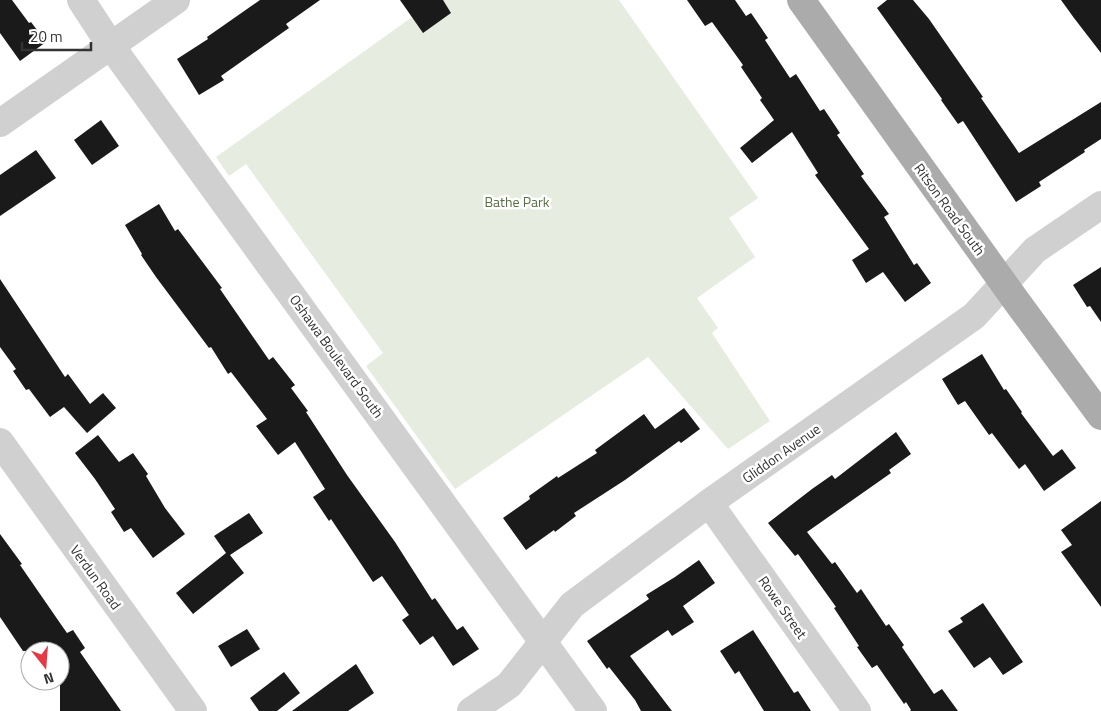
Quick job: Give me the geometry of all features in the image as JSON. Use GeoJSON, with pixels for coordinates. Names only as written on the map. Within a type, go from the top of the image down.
{"type":"FeatureCollection","features":[{"type":"Feature","properties":{"kind":"main road","name":"Ritson Road South"},"geometry":{"type":"LineString","coordinates":[[800,0],[1101,416]]}},
{"type":"Feature","properties":{"kind":"street","name":"Oshawa Boulevard South"},"geometry":{"type":"LineString","coordinates":[[81,0],[111,46],[593,711]]}},
{"type":"Feature","properties":{"kind":"street"},"geometry":{"type":"LineString","coordinates":[[0,122],[176,0]]}},
{"type":"Feature","properties":{"kind":"street","name":"Gliddon Avenue"},"geometry":{"type":"LineString","coordinates":[[472,711],[508,685],[572,605],[709,504],[974,316],[1035,250],[1101,205]]}},
{"type":"Feature","properties":{"kind":"street","name":"Verdun Road"},"geometry":{"type":"LineString","coordinates":[[0,442],[193,711]]}},
{"type":"Feature","properties":{"kind":"street","name":"Rowe Street"},"geometry":{"type":"LineString","coordinates":[[709,504],[857,711]]}},
{"type":"Feature","properties":{"kind":"green space","name":"Bathe Park"},"geometry":{"type":"Polygon","coordinates":[[[436,0],[619,0],[758,198],[729,218],[755,257],[697,298],[718,328],[712,333],[770,421],[728,449],[648,357],[455,489],[366,366],[383,353],[246,164],[229,176],[216,157],[436,0]]]}},
{"type":"Feature","properties":{"kind":"building"},"geometry":{"type":"Polygon","coordinates":[[[0,0],[12,0],[46,42],[20,61],[0,33],[0,0]]]}},
{"type":"Feature","properties":{"kind":"building"},"geometry":{"type":"Polygon","coordinates":[[[260,0],[320,0],[286,24],[289,28],[221,76],[224,80],[199,95],[177,59],[208,39],[207,37],[260,0]]]}},
{"type":"Feature","properties":{"kind":"building"},"geometry":{"type":"Polygon","coordinates":[[[400,0],[443,0],[451,13],[423,33],[400,0]]]}},
{"type":"Feature","properties":{"kind":"building"},"geometry":{"type":"Polygon","coordinates":[[[687,0],[735,0],[746,16],[751,13],[768,38],[765,40],[790,78],[796,74],[820,111],[824,109],[840,133],[837,135],[864,174],[861,176],[889,214],[884,217],[914,265],[917,263],[931,283],[905,302],[883,272],[866,283],[852,260],[869,249],[815,175],[818,173],[792,132],[752,163],[740,148],[774,120],[741,67],[743,65],[712,22],[705,26],[687,0]]]}},
{"type":"Feature","properties":{"kind":"building"},"geometry":{"type":"Polygon","coordinates":[[[887,0],[913,0],[929,19],[1019,153],[1101,102],[1101,139],[1084,150],[1085,152],[1039,182],[1041,186],[1016,202],[963,121],[958,124],[877,8],[887,0]]]}},
{"type":"Feature","properties":{"kind":"building"},"geometry":{"type":"Polygon","coordinates":[[[1061,0],[1101,0],[1101,53],[1074,18],[1061,0]]]}},
{"type":"Feature","properties":{"kind":"building"},"geometry":{"type":"Polygon","coordinates":[[[101,120],[119,146],[92,165],[74,140],[101,120]]]}},
{"type":"Feature","properties":{"kind":"building"},"geometry":{"type":"Polygon","coordinates":[[[36,150],[56,178],[0,216],[0,175],[36,150]]]}},
{"type":"Feature","properties":{"kind":"building"},"geometry":{"type":"Polygon","coordinates":[[[159,204],[175,231],[178,229],[222,288],[220,289],[269,360],[273,357],[295,385],[291,388],[308,411],[306,412],[347,475],[395,542],[432,600],[435,598],[457,630],[463,626],[479,649],[453,666],[433,636],[420,645],[402,620],[409,615],[382,576],[373,582],[331,519],[329,521],[313,497],[325,489],[295,442],[278,455],[256,426],[267,419],[231,372],[228,374],[211,347],[209,348],[156,277],[141,255],[125,225],[159,204]]]}},
{"type":"Feature","properties":{"kind":"building"},"geometry":{"type":"Polygon","coordinates":[[[1101,267],[1101,322],[1090,306],[1087,307],[1073,285],[1101,267]]]}},
{"type":"Feature","properties":{"kind":"building"},"geometry":{"type":"Polygon","coordinates":[[[0,279],[65,377],[68,374],[90,404],[103,393],[116,408],[87,433],[64,407],[50,417],[29,389],[26,390],[13,371],[16,369],[0,347],[0,279]]]}},
{"type":"Feature","properties":{"kind":"building"},"geometry":{"type":"Polygon","coordinates":[[[982,354],[1004,390],[1006,389],[1021,413],[1053,456],[1062,449],[1076,468],[1044,491],[1025,464],[1019,469],[992,433],[989,435],[965,401],[958,405],[942,379],[982,354]]]}},
{"type":"Feature","properties":{"kind":"building"},"geometry":{"type":"Polygon","coordinates":[[[684,408],[700,429],[681,443],[679,441],[625,480],[574,513],[576,516],[526,550],[503,518],[530,499],[529,496],[557,476],[558,478],[597,453],[595,450],[644,414],[655,429],[684,408]]]}},
{"type":"Feature","properties":{"kind":"building"},"geometry":{"type":"Polygon","coordinates":[[[896,432],[911,454],[889,470],[891,473],[807,532],[832,564],[835,562],[857,593],[861,589],[886,626],[889,624],[904,645],[902,647],[934,694],[942,689],[958,711],[910,711],[906,702],[904,704],[877,665],[872,668],[857,647],[859,646],[834,608],[836,607],[798,554],[795,556],[768,523],[832,475],[835,479],[896,432]]]}},
{"type":"Feature","properties":{"kind":"building"},"geometry":{"type":"Polygon","coordinates":[[[98,435],[119,462],[133,453],[148,474],[146,476],[165,508],[185,534],[153,558],[131,528],[124,532],[111,512],[115,509],[75,453],[98,435]]]}},
{"type":"Feature","properties":{"kind":"building"},"geometry":{"type":"Polygon","coordinates":[[[1101,501],[1101,607],[1061,552],[1072,545],[1061,530],[1101,501]]]}},
{"type":"Feature","properties":{"kind":"building"},"geometry":{"type":"Polygon","coordinates":[[[249,513],[263,533],[230,555],[244,573],[193,614],[176,593],[226,553],[214,536],[249,513]]]}},
{"type":"Feature","properties":{"kind":"building"},"geometry":{"type":"Polygon","coordinates":[[[0,534],[67,633],[73,630],[85,648],[80,652],[121,711],[60,711],[60,691],[70,691],[70,641],[20,641],[20,647],[0,617],[0,534]]]}},
{"type":"Feature","properties":{"kind":"building"},"geometry":{"type":"Polygon","coordinates":[[[699,560],[715,583],[683,606],[694,622],[672,636],[668,630],[630,656],[672,711],[641,711],[635,700],[609,667],[607,669],[587,641],[649,599],[646,595],[699,560]]]}},
{"type":"Feature","properties":{"kind":"building"},"geometry":{"type":"Polygon","coordinates":[[[983,603],[1023,662],[1003,675],[990,657],[974,668],[948,631],[963,622],[960,618],[983,603]]]}},
{"type":"Feature","properties":{"kind":"building"},"geometry":{"type":"Polygon","coordinates":[[[247,629],[260,649],[231,667],[218,646],[247,629]]]}},
{"type":"Feature","properties":{"kind":"building"},"geometry":{"type":"Polygon","coordinates":[[[753,630],[794,693],[798,691],[811,711],[764,711],[739,671],[735,674],[720,651],[753,630]]]}},
{"type":"Feature","properties":{"kind":"building"},"geometry":{"type":"Polygon","coordinates":[[[356,664],[374,693],[348,711],[292,711],[356,664]]]}},
{"type":"Feature","properties":{"kind":"building"},"geometry":{"type":"Polygon","coordinates":[[[284,672],[300,693],[277,711],[259,711],[250,698],[284,672]]]}}]}
